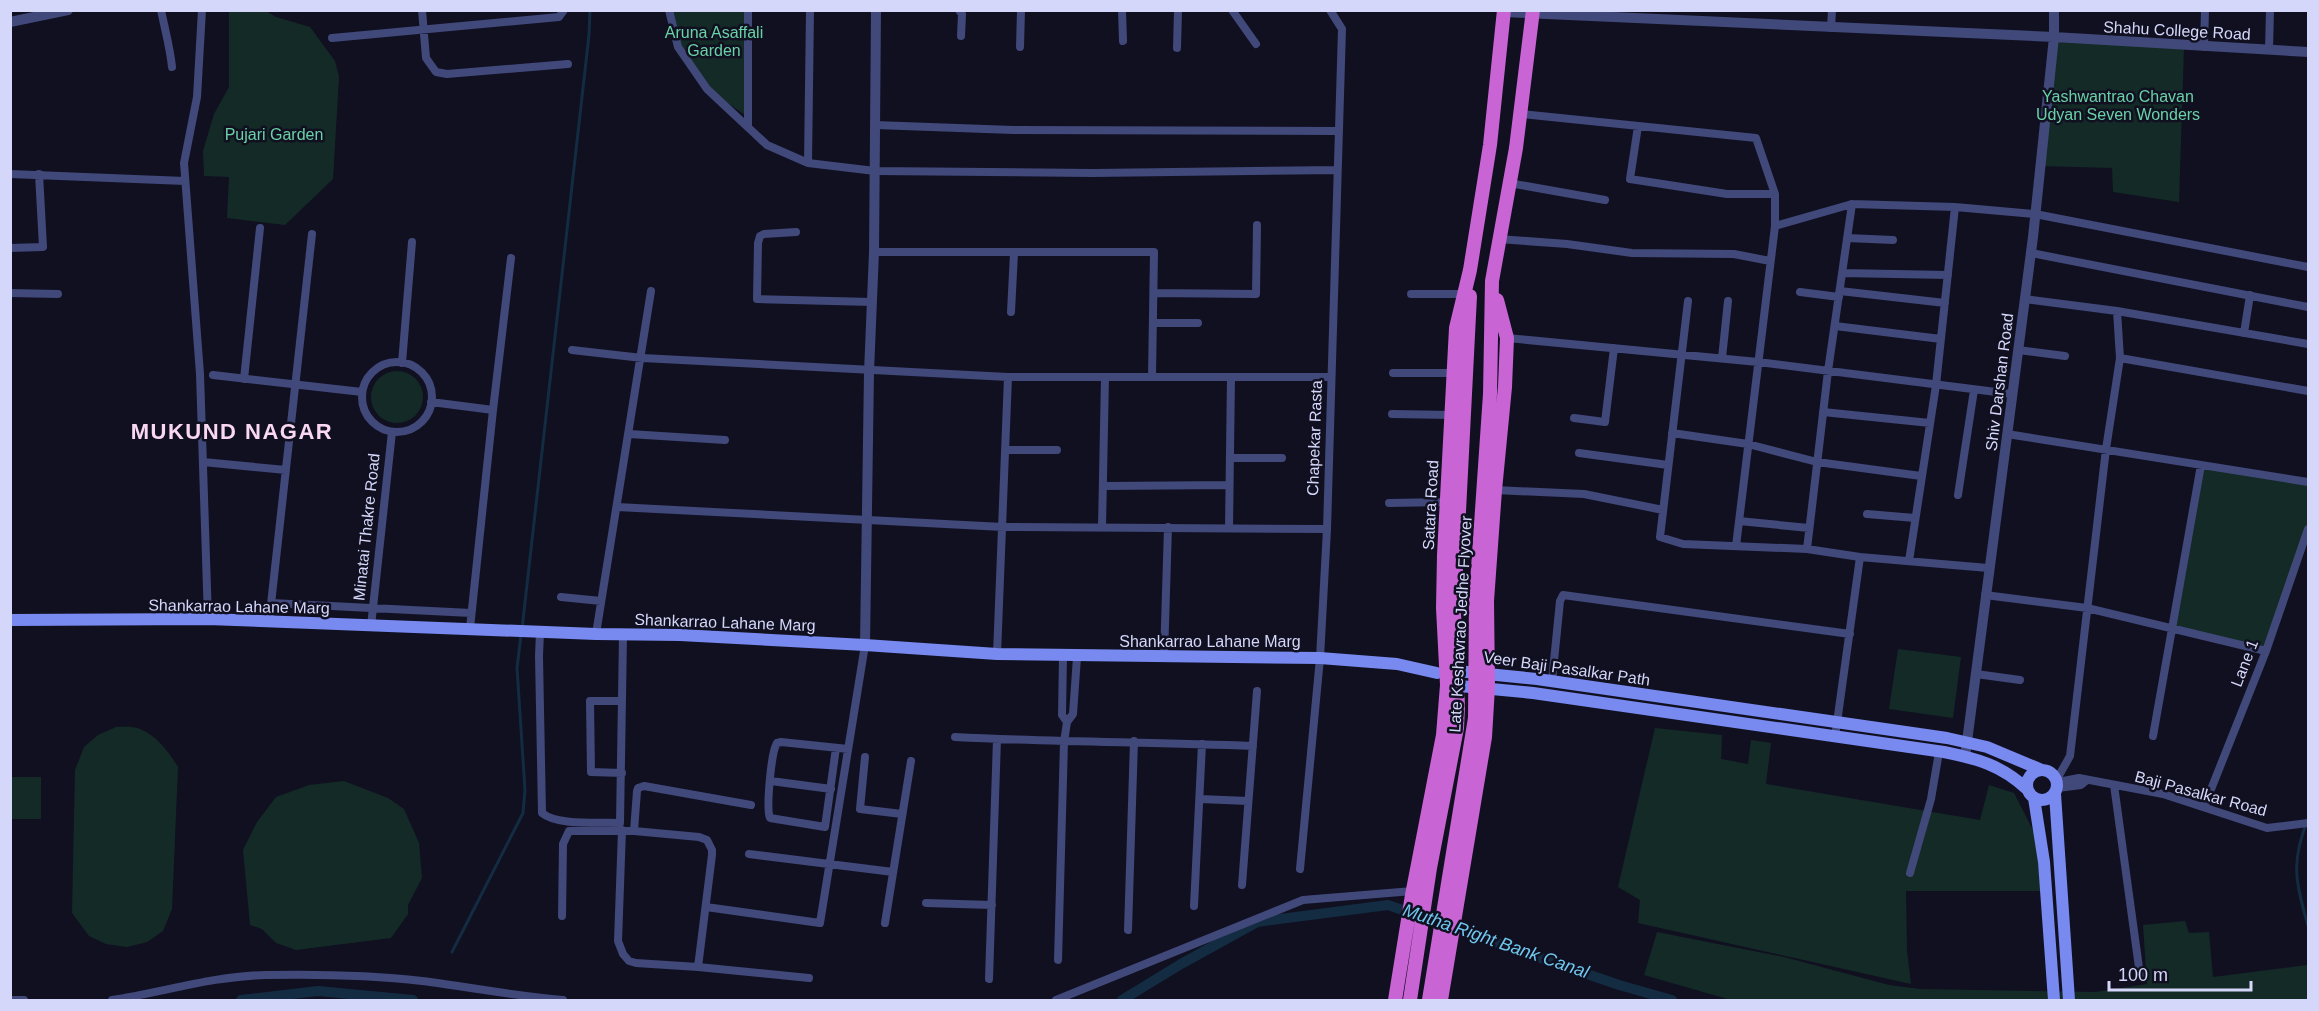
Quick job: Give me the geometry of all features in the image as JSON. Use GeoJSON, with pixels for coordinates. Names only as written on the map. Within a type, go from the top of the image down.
{"type":"FeatureCollection","features":[{"type":"Feature","properties":{"kind":"highway","name":"Satara Road"},"geometry":{"type":"LineString","coordinates":[[1395,1000],[1412,893],[1443,735],[1447,685],[1441,672],[1443,609],[1456,328],[1470,270],[1490,145],[1504,11]]}},
{"type":"Feature","properties":{"kind":"highway"},"geometry":{"type":"LineString","coordinates":[[1441,1000],[1485,736],[1488,680],[1487,601],[1507,338],[1491,281],[1521,114],[1532,12]]}},
{"type":"Feature","properties":{"kind":"highway"},"geometry":{"type":"LineString","coordinates":[[1410,1000],[1430,868],[1457,728],[1454,609],[1470,324],[1470,270]]}},
{"type":"Feature","properties":{"kind":"highway","name":"Late Keshavrao Jedhe Flyover"},"geometry":{"type":"LineString","coordinates":[[1429,1000],[1475,718],[1476,597],[1490,394],[1491,281]]}},
{"type":"Feature","properties":{"kind":"main road","name":"Shankarrao Lahane Marg"},"geometry":{"type":"LineString","coordinates":[[10,620],[208,620],[622,635],[680,635],[1077,657],[1320,658],[1397,664],[1441,672]]}},
{"type":"Feature","properties":{"kind":"main road","name":"Veer Baji Pasalkar Path"},"geometry":{"type":"LineString","coordinates":[[1441,672],[1983,760],[2013,775],[2030,794]]}},
{"type":"Feature","properties":{"kind":"main road","name":"Veer Baji Pasalkar Path"},"geometry":{"type":"LineString","coordinates":[[1447,685],[1488,680],[1552,681],[1968,743],[1988,747],[2042,770]]}},
{"type":"Feature","properties":{"kind":"main road"},"geometry":{"type":"LineString","coordinates":[[2054,1000],[2044,862],[2030,794],[2029,777],[2036,771],[2042,770],[2051,772],[2057,786],[2069,1000]]}},
{"type":"Feature","properties":{"kind":"main road"},"geometry":{"type":"LineString","coordinates":[[2030,794],[2046,801],[2057,786]]}},
{"type":"Feature","properties":{"kind":"street"},"geometry":{"type":"LineString","coordinates":[[161,10],[164,29],[169,40],[172,67]]}},
{"type":"Feature","properties":{"kind":"street"},"geometry":{"type":"LineString","coordinates":[[202,10],[201,63],[184,163],[195,302],[208,620]]}},
{"type":"Feature","properties":{"kind":"street"},"geometry":{"type":"LineString","coordinates":[[422,10],[426,57],[436,72],[447,74],[568,64]]}},
{"type":"Feature","properties":{"kind":"street"},"geometry":{"type":"LineString","coordinates":[[332,38],[559,17],[564,10]]}},
{"type":"Feature","properties":{"kind":"street"},"geometry":{"type":"LineString","coordinates":[[669,10],[678,47],[706,90],[767,146],[808,164],[875,171],[1104,173],[1337,170]]}},
{"type":"Feature","properties":{"kind":"street"},"geometry":{"type":"LineString","coordinates":[[748,10],[748,127]]}},
{"type":"Feature","properties":{"kind":"street"},"geometry":{"type":"LineString","coordinates":[[808,164],[810,10]]}},
{"type":"Feature","properties":{"kind":"street"},"geometry":{"type":"LineString","coordinates":[[706,907],[820,923],[866,645],[869,372],[874,252],[876,10]]}},
{"type":"Feature","properties":{"kind":"street"},"geometry":{"type":"LineString","coordinates":[[959,10],[962,14],[961,36]]}},
{"type":"Feature","properties":{"kind":"street"},"geometry":{"type":"LineString","coordinates":[[1020,47],[1021,10]]}},
{"type":"Feature","properties":{"kind":"street"},"geometry":{"type":"LineString","coordinates":[[1122,10],[1123,40]]}},
{"type":"Feature","properties":{"kind":"street"},"geometry":{"type":"LineString","coordinates":[[1177,48],[1178,10]]}},
{"type":"Feature","properties":{"kind":"street"},"geometry":{"type":"LineString","coordinates":[[1233,10],[1256,44]]}},
{"type":"Feature","properties":{"kind":"street","name":"Chapekar Rasta"},"geometry":{"type":"LineString","coordinates":[[1300,869],[1320,658],[1327,529],[1342,29],[1330,10]]}},
{"type":"Feature","properties":{"kind":"street"},"geometry":{"type":"LineString","coordinates":[[1831,28],[1832,10]]}},
{"type":"Feature","properties":{"kind":"street","name":"Shiv Darshan Road"},"geometry":{"type":"LineString","coordinates":[[1965,757],[2031,254],[2054,37],[2054,10]]}},
{"type":"Feature","properties":{"kind":"street"},"geometry":{"type":"LineString","coordinates":[[2204,46],[2205,10]]}},
{"type":"Feature","properties":{"kind":"street"},"geometry":{"type":"LineString","coordinates":[[2269,50],[2270,10]]}},
{"type":"Feature","properties":{"kind":"street"},"geometry":{"type":"LineString","coordinates":[[10,22],[64,11]]}},
{"type":"Feature","properties":{"kind":"street","name":"Shahu College Road"},"geometry":{"type":"LineString","coordinates":[[1504,11],[2054,37],[2308,52]]}},
{"type":"Feature","properties":{"kind":"street"},"geometry":{"type":"LineString","coordinates":[[1521,114],[1756,138],[1775,194],[1775,226],[1736,546]]}},
{"type":"Feature","properties":{"kind":"street"},"geometry":{"type":"LineString","coordinates":[[875,124],[1013,130],[1338,131]]}},
{"type":"Feature","properties":{"kind":"street"},"geometry":{"type":"LineString","coordinates":[[1638,126],[1630,179],[1727,194],[1775,194]]}},
{"type":"Feature","properties":{"kind":"street"},"geometry":{"type":"LineString","coordinates":[[10,174],[185,181]]}},
{"type":"Feature","properties":{"kind":"street"},"geometry":{"type":"LineString","coordinates":[[10,248],[43,247],[39,174]]}},
{"type":"Feature","properties":{"kind":"street"},"geometry":{"type":"LineString","coordinates":[[1509,183],[1605,200]]}},
{"type":"Feature","properties":{"kind":"street"},"geometry":{"type":"LineString","coordinates":[[1775,226],[1852,204],[1955,207],[2035,214],[2308,267]]}},
{"type":"Feature","properties":{"kind":"street"},"geometry":{"type":"LineString","coordinates":[[1807,549],[1828,371],[1852,204]]}},
{"type":"Feature","properties":{"kind":"street"},"geometry":{"type":"LineString","coordinates":[[1909,561],[1936,385],[1955,207]]}},
{"type":"Feature","properties":{"kind":"street"},"geometry":{"type":"LineString","coordinates":[[1154,293],[1256,294],[1257,225]]}},
{"type":"Feature","properties":{"kind":"street"},"geometry":{"type":"LineString","coordinates":[[244,379],[260,228]]}},
{"type":"Feature","properties":{"kind":"street"},"geometry":{"type":"LineString","coordinates":[[796,232],[760,236],[757,299],[872,302]]}},
{"type":"Feature","properties":{"kind":"street"},"geometry":{"type":"LineString","coordinates":[[269,622],[312,234]]}},
{"type":"Feature","properties":{"kind":"street"},"geometry":{"type":"LineString","coordinates":[[1847,238],[1893,240]]}},
{"type":"Feature","properties":{"kind":"street"},"geometry":{"type":"LineString","coordinates":[[1498,239],[1567,244],[1632,253],[1734,254],[1770,261]]}},
{"type":"Feature","properties":{"kind":"street"},"geometry":{"type":"LineString","coordinates":[[402,363],[412,242]]}},
{"type":"Feature","properties":{"kind":"street"},"geometry":{"type":"LineString","coordinates":[[874,252],[1154,252],[1152,376]]}},
{"type":"Feature","properties":{"kind":"street"},"geometry":{"type":"LineString","coordinates":[[1011,312],[1014,253]]}},
{"type":"Feature","properties":{"kind":"street"},"geometry":{"type":"LineString","coordinates":[[2031,254],[2308,307]]}},
{"type":"Feature","properties":{"kind":"street"},"geometry":{"type":"LineString","coordinates":[[470,628],[511,258]]}},
{"type":"Feature","properties":{"kind":"street"},"geometry":{"type":"LineString","coordinates":[[1842,273],[1948,275]]}},
{"type":"Feature","properties":{"kind":"street"},"geometry":{"type":"LineString","coordinates":[[596,634],[651,291]]}},
{"type":"Feature","properties":{"kind":"street"},"geometry":{"type":"LineString","coordinates":[[1800,292],[1945,303]]}},
{"type":"Feature","properties":{"kind":"street"},"geometry":{"type":"LineString","coordinates":[[10,293],[58,294]]}},
{"type":"Feature","properties":{"kind":"street"},"geometry":{"type":"LineString","coordinates":[[1411,294],[1465,294]]}},
{"type":"Feature","properties":{"kind":"street"},"geometry":{"type":"LineString","coordinates":[[2244,333],[2250,295]]}},
{"type":"Feature","properties":{"kind":"street"},"geometry":{"type":"LineString","coordinates":[[2025,299],[2117,311],[2308,344]]}},
{"type":"Feature","properties":{"kind":"street"},"geometry":{"type":"LineString","coordinates":[[1688,300],[1660,537],[1683,544],[1807,549],[1860,557],[1989,568]]}},
{"type":"Feature","properties":{"kind":"street"},"geometry":{"type":"LineString","coordinates":[[1722,358],[1728,301]]}},
{"type":"Feature","properties":{"kind":"street"},"geometry":{"type":"LineString","coordinates":[[2057,786],[2070,756],[2106,449],[2120,358],[2117,311]]}},
{"type":"Feature","properties":{"kind":"street"},"geometry":{"type":"LineString","coordinates":[[1153,323],[1198,323]]}},
{"type":"Feature","properties":{"kind":"street"},"geometry":{"type":"LineString","coordinates":[[1835,326],[1941,339]]}},
{"type":"Feature","properties":{"kind":"street"},"geometry":{"type":"LineString","coordinates":[[1507,338],[1722,358],[2012,394]]}},
{"type":"Feature","properties":{"kind":"street"},"geometry":{"type":"LineString","coordinates":[[1574,418],[1605,422],[1614,348]]}},
{"type":"Feature","properties":{"kind":"street"},"geometry":{"type":"LineString","coordinates":[[572,350],[642,358],[869,372],[1008,377],[1331,377]]}},
{"type":"Feature","properties":{"kind":"street"},"geometry":{"type":"LineString","coordinates":[[2018,350],[2065,356]]}},
{"type":"Feature","properties":{"kind":"street"},"geometry":{"type":"LineString","coordinates":[[2120,358],[2308,391]]}},
{"type":"Feature","properties":{"kind":"street"},"geometry":{"type":"LineString","coordinates":[[402,363],[415,367],[425,376],[431,389],[431,402],[427,415],[418,425],[405,431],[392,432],[379,428],[369,418],[363,406],[362,392],[366,380],[376,369],[388,364],[402,363]]}},
{"type":"Feature","properties":{"kind":"street"},"geometry":{"type":"LineString","coordinates":[[1393,373],[1454,373]]}},
{"type":"Feature","properties":{"kind":"street"},"geometry":{"type":"LineString","coordinates":[[213,375],[362,392]]}},
{"type":"Feature","properties":{"kind":"street"},"geometry":{"type":"LineString","coordinates":[[997,654],[1008,377]]}},
{"type":"Feature","properties":{"kind":"street"},"geometry":{"type":"LineString","coordinates":[[1102,527],[1105,377]]}},
{"type":"Feature","properties":{"kind":"street"},"geometry":{"type":"LineString","coordinates":[[1229,528],[1231,377]]}},
{"type":"Feature","properties":{"kind":"street"},"geometry":{"type":"LineString","coordinates":[[1958,495],[1974,390]]}},
{"type":"Feature","properties":{"kind":"street"},"geometry":{"type":"LineString","coordinates":[[431,402],[493,410]]}},
{"type":"Feature","properties":{"kind":"street"},"geometry":{"type":"LineString","coordinates":[[1823,412],[1930,423]]}},
{"type":"Feature","properties":{"kind":"street"},"geometry":{"type":"LineString","coordinates":[[1392,414],[1452,415]]}},
{"type":"Feature","properties":{"kind":"street","name":"Minatai Thakre Road"},"geometry":{"type":"LineString","coordinates":[[371,626],[392,432]]}},
{"type":"Feature","properties":{"kind":"street"},"geometry":{"type":"LineString","coordinates":[[1672,433],[1748,444],[1817,462],[1921,476]]}},
{"type":"Feature","properties":{"kind":"street"},"geometry":{"type":"LineString","coordinates":[[629,434],[725,440]]}},
{"type":"Feature","properties":{"kind":"street"},"geometry":{"type":"LineString","coordinates":[[2007,434],[2308,482]]}},
{"type":"Feature","properties":{"kind":"street"},"geometry":{"type":"LineString","coordinates":[[1005,450],[1058,450]]}},
{"type":"Feature","properties":{"kind":"street"},"geometry":{"type":"LineString","coordinates":[[1579,453],[1668,465]]}},
{"type":"Feature","properties":{"kind":"street"},"geometry":{"type":"LineString","coordinates":[[1230,458],[1282,458]]}},
{"type":"Feature","properties":{"kind":"street"},"geometry":{"type":"LineString","coordinates":[[203,462],[286,470]]}},
{"type":"Feature","properties":{"kind":"street"},"geometry":{"type":"LineString","coordinates":[[2153,736],[2201,465]]}},
{"type":"Feature","properties":{"kind":"street"},"geometry":{"type":"LineString","coordinates":[[1103,486],[1229,485]]}},
{"type":"Feature","properties":{"kind":"street"},"geometry":{"type":"LineString","coordinates":[[1495,490],[1584,494],[1663,510]]}},
{"type":"Feature","properties":{"kind":"street"},"geometry":{"type":"LineString","coordinates":[[1389,503],[1447,502]]}},
{"type":"Feature","properties":{"kind":"street"},"geometry":{"type":"LineString","coordinates":[[616,507],[1003,527],[1327,529]]}},
{"type":"Feature","properties":{"kind":"street"},"geometry":{"type":"LineString","coordinates":[[1867,514],[1915,518]]}},
{"type":"Feature","properties":{"kind":"street"},"geometry":{"type":"LineString","coordinates":[[1739,521],[1809,528]]}},
{"type":"Feature","properties":{"kind":"street"},"geometry":{"type":"LineString","coordinates":[[1164,657],[1168,527]]}},
{"type":"Feature","properties":{"kind":"street","name":"Lane 1"},"geometry":{"type":"LineString","coordinates":[[2204,807],[2266,651],[2308,528]]}},
{"type":"Feature","properties":{"kind":"street"},"geometry":{"type":"LineString","coordinates":[[1835,737],[1860,557]]}},
{"type":"Feature","properties":{"kind":"street"},"geometry":{"type":"LineString","coordinates":[[1552,681],[1560,601],[1563,595],[1850,634]]}},
{"type":"Feature","properties":{"kind":"street"},"geometry":{"type":"LineString","coordinates":[[1985,595],[2087,608],[2266,651]]}},
{"type":"Feature","properties":{"kind":"street"},"geometry":{"type":"LineString","coordinates":[[561,597],[601,601]]}},
{"type":"Feature","properties":{"kind":"street"},"geometry":{"type":"LineString","coordinates":[[271,603],[471,613]]}},
{"type":"Feature","properties":{"kind":"street"},"geometry":{"type":"LineString","coordinates":[[540,632],[538,656],[542,813],[547,817],[567,821],[620,823],[622,635]]}},
{"type":"Feature","properties":{"kind":"street"},"geometry":{"type":"LineString","coordinates":[[1063,656],[1062,715],[1067,722]]}},
{"type":"Feature","properties":{"kind":"street"},"geometry":{"type":"LineString","coordinates":[[1058,960],[1064,742],[1067,722],[1073,714],[1077,657]]}},
{"type":"Feature","properties":{"kind":"street"},"geometry":{"type":"LineString","coordinates":[[1976,674],[2020,680]]}},
{"type":"Feature","properties":{"kind":"street"},"geometry":{"type":"LineString","coordinates":[[1242,885],[1257,692]]}},
{"type":"Feature","properties":{"kind":"street"},"geometry":{"type":"LineString","coordinates":[[622,700],[590,701],[591,772],[622,773]]}},
{"type":"Feature","properties":{"kind":"street"},"geometry":{"type":"LineString","coordinates":[[955,737],[1253,746]]}},
{"type":"Feature","properties":{"kind":"street"},"geometry":{"type":"LineString","coordinates":[[989,979],[997,739]]}},
{"type":"Feature","properties":{"kind":"street"},"geometry":{"type":"LineString","coordinates":[[1128,930],[1134,741]]}},
{"type":"Feature","properties":{"kind":"street"},"geometry":{"type":"LineString","coordinates":[[836,748],[825,827],[770,818],[768,807],[773,752],[777,743],[848,749]]}},
{"type":"Feature","properties":{"kind":"street"},"geometry":{"type":"LineString","coordinates":[[1194,906],[1203,744]]}},
{"type":"Feature","properties":{"kind":"street"},"geometry":{"type":"LineString","coordinates":[[1910,873],[1930,799],[1939,752]]}},
{"type":"Feature","properties":{"kind":"street"},"geometry":{"type":"LineString","coordinates":[[865,757],[860,808],[902,814]]}},
{"type":"Feature","properties":{"kind":"street"},"geometry":{"type":"LineString","coordinates":[[885,923],[912,760]]}},
{"type":"Feature","properties":{"kind":"street","name":"Baji Pasalkar Road"},"geometry":{"type":"LineString","coordinates":[[2057,786],[2079,778],[2163,795],[2267,828],[2308,823]]}},
{"type":"Feature","properties":{"kind":"street"},"geometry":{"type":"LineString","coordinates":[[771,781],[831,789]]}},
{"type":"Feature","properties":{"kind":"street"},"geometry":{"type":"LineString","coordinates":[[2114,785],[2140,975]]}},
{"type":"Feature","properties":{"kind":"street"},"geometry":{"type":"LineString","coordinates":[[634,831],[637,791],[638,788],[644,786],[751,805]]}},
{"type":"Feature","properties":{"kind":"street"},"geometry":{"type":"LineString","coordinates":[[1200,799],[1248,801]]}},
{"type":"Feature","properties":{"kind":"street"},"geometry":{"type":"LineString","coordinates":[[621,830],[617,932],[619,948],[629,961],[809,978]]}},
{"type":"Feature","properties":{"kind":"street"},"geometry":{"type":"LineString","coordinates":[[562,916],[563,844],[569,831],[621,830],[699,837],[707,840],[712,850],[698,967]]}},
{"type":"Feature","properties":{"kind":"street"},"geometry":{"type":"LineString","coordinates":[[749,854],[893,872]]}},
{"type":"Feature","properties":{"kind":"street"},"geometry":{"type":"LineString","coordinates":[[1056,1000],[1303,900],[1412,893]]}},
{"type":"Feature","properties":{"kind":"street"},"geometry":{"type":"LineString","coordinates":[[926,903],[992,905]]}},
{"type":"Feature","properties":{"kind":"street"},"geometry":{"type":"LineString","coordinates":[[112,1000],[187,984],[224,979],[299,975],[421,981],[524,997],[563,1000]]}},
{"type":"Feature","properties":{"kind":"street"},"geometry":{"type":"LineString","coordinates":[[10,999],[24,1000]]}},
{"type":"Feature","properties":{"kind":"green space","name":"Pujari Garden"},"geometry":{"type":"Polygon","coordinates":[[[229,11],[266,11],[276,17],[310,27],[335,61],[339,77],[333,179],[285,225],[227,218],[229,177],[204,176],[203,151],[214,114],[229,87],[229,11]]]}},
{"type":"Feature","properties":{"kind":"green space","name":"Aruna Asaffali Garden"},"geometry":{"type":"Polygon","coordinates":[[[672,11],[744,11],[748,117],[707,89],[682,48],[672,11]]]}},
{"type":"Feature","properties":{"kind":"green space","name":"Yashwantrao Chavan Udyan Seven Wonders"},"geometry":{"type":"Polygon","coordinates":[[[2054,37],[2184,47],[2179,202],[2113,192],[2112,168],[2040,166],[2054,37]]]}},
{"type":"Feature","properties":{"kind":"green space"},"geometry":{"type":"Polygon","coordinates":[[[392,371],[402,371],[416,378],[423,397],[416,416],[402,423],[392,423],[382,419],[375,412],[371,402],[371,392],[375,382],[382,375],[392,371]]]}},
{"type":"Feature","properties":{"kind":"green space"},"geometry":{"type":"Polygon","coordinates":[[[2201,465],[2308,482],[2308,529],[2266,651],[2172,628],[2201,465]]]}},
{"type":"Feature","properties":{"kind":"green space"},"geometry":{"type":"Polygon","coordinates":[[[1898,649],[1961,657],[1953,718],[1889,709],[1898,649]]]}},
{"type":"Feature","properties":{"kind":"green space"},"geometry":{"type":"Polygon","coordinates":[[[116,727],[134,727],[146,732],[162,745],[178,767],[172,909],[163,931],[147,942],[127,947],[106,944],[89,936],[72,913],[75,770],[84,747],[98,735],[116,727]]]}},
{"type":"Feature","properties":{"kind":"green space"},"geometry":{"type":"Polygon","coordinates":[[[1655,728],[1722,735],[1721,759],[1748,764],[1751,740],[1771,743],[1766,784],[1980,820],[1989,785],[2014,793],[2035,834],[2041,891],[1906,891],[1907,951],[1911,984],[1638,923],[1640,900],[1618,887],[1655,728]]]}},
{"type":"Feature","properties":{"kind":"green space"},"geometry":{"type":"Polygon","coordinates":[[[11,777],[41,777],[41,819],[11,819],[11,777]]]}},
{"type":"Feature","properties":{"kind":"green space"},"geometry":{"type":"Polygon","coordinates":[[[344,781],[388,798],[404,809],[419,843],[422,878],[408,905],[408,914],[391,938],[296,950],[276,943],[262,929],[250,925],[243,850],[257,822],[276,797],[309,785],[344,781]]]}},
{"type":"Feature","properties":{"kind":"green space"},"geometry":{"type":"Polygon","coordinates":[[[2185,921],[2189,933],[2209,932],[2213,977],[2308,965],[2308,1000],[1731,1000],[1644,975],[1657,932],[1784,957],[1889,985],[1920,989],[2095,992],[2147,984],[2143,925],[2185,921]]]}},
{"type":"Feature","properties":{"kind":"waterway"},"geometry":{"type":"LineString","coordinates":[[522,629],[590,10]]}},
{"type":"Feature","properties":{"kind":"waterway"},"geometry":{"type":"LineString","coordinates":[[452,952],[523,813],[525,790],[517,668],[521,635]]}},
{"type":"Feature","properties":{"kind":"waterway"},"geometry":{"type":"LineString","coordinates":[[2308,819],[2302,834],[2297,861],[2300,897],[2308,926]]}},
{"type":"Feature","properties":{"kind":"waterway","name":"Mutha Right Bank Canal"},"geometry":{"type":"LineString","coordinates":[[1122,1000],[1257,922],[1388,905],[1619,985],[1672,1000]]}},
{"type":"Feature","properties":{"kind":"waterway","name":"Mutha Right Bank Canal"},"geometry":{"type":"LineString","coordinates":[[241,1000],[318,991],[413,1000]]}},
{"type":"Feature","properties":{"kind":"district","name":"MUKUND NAGAR"},"geometry":{"type":"Point","coordinates":[232,431]}}]}
